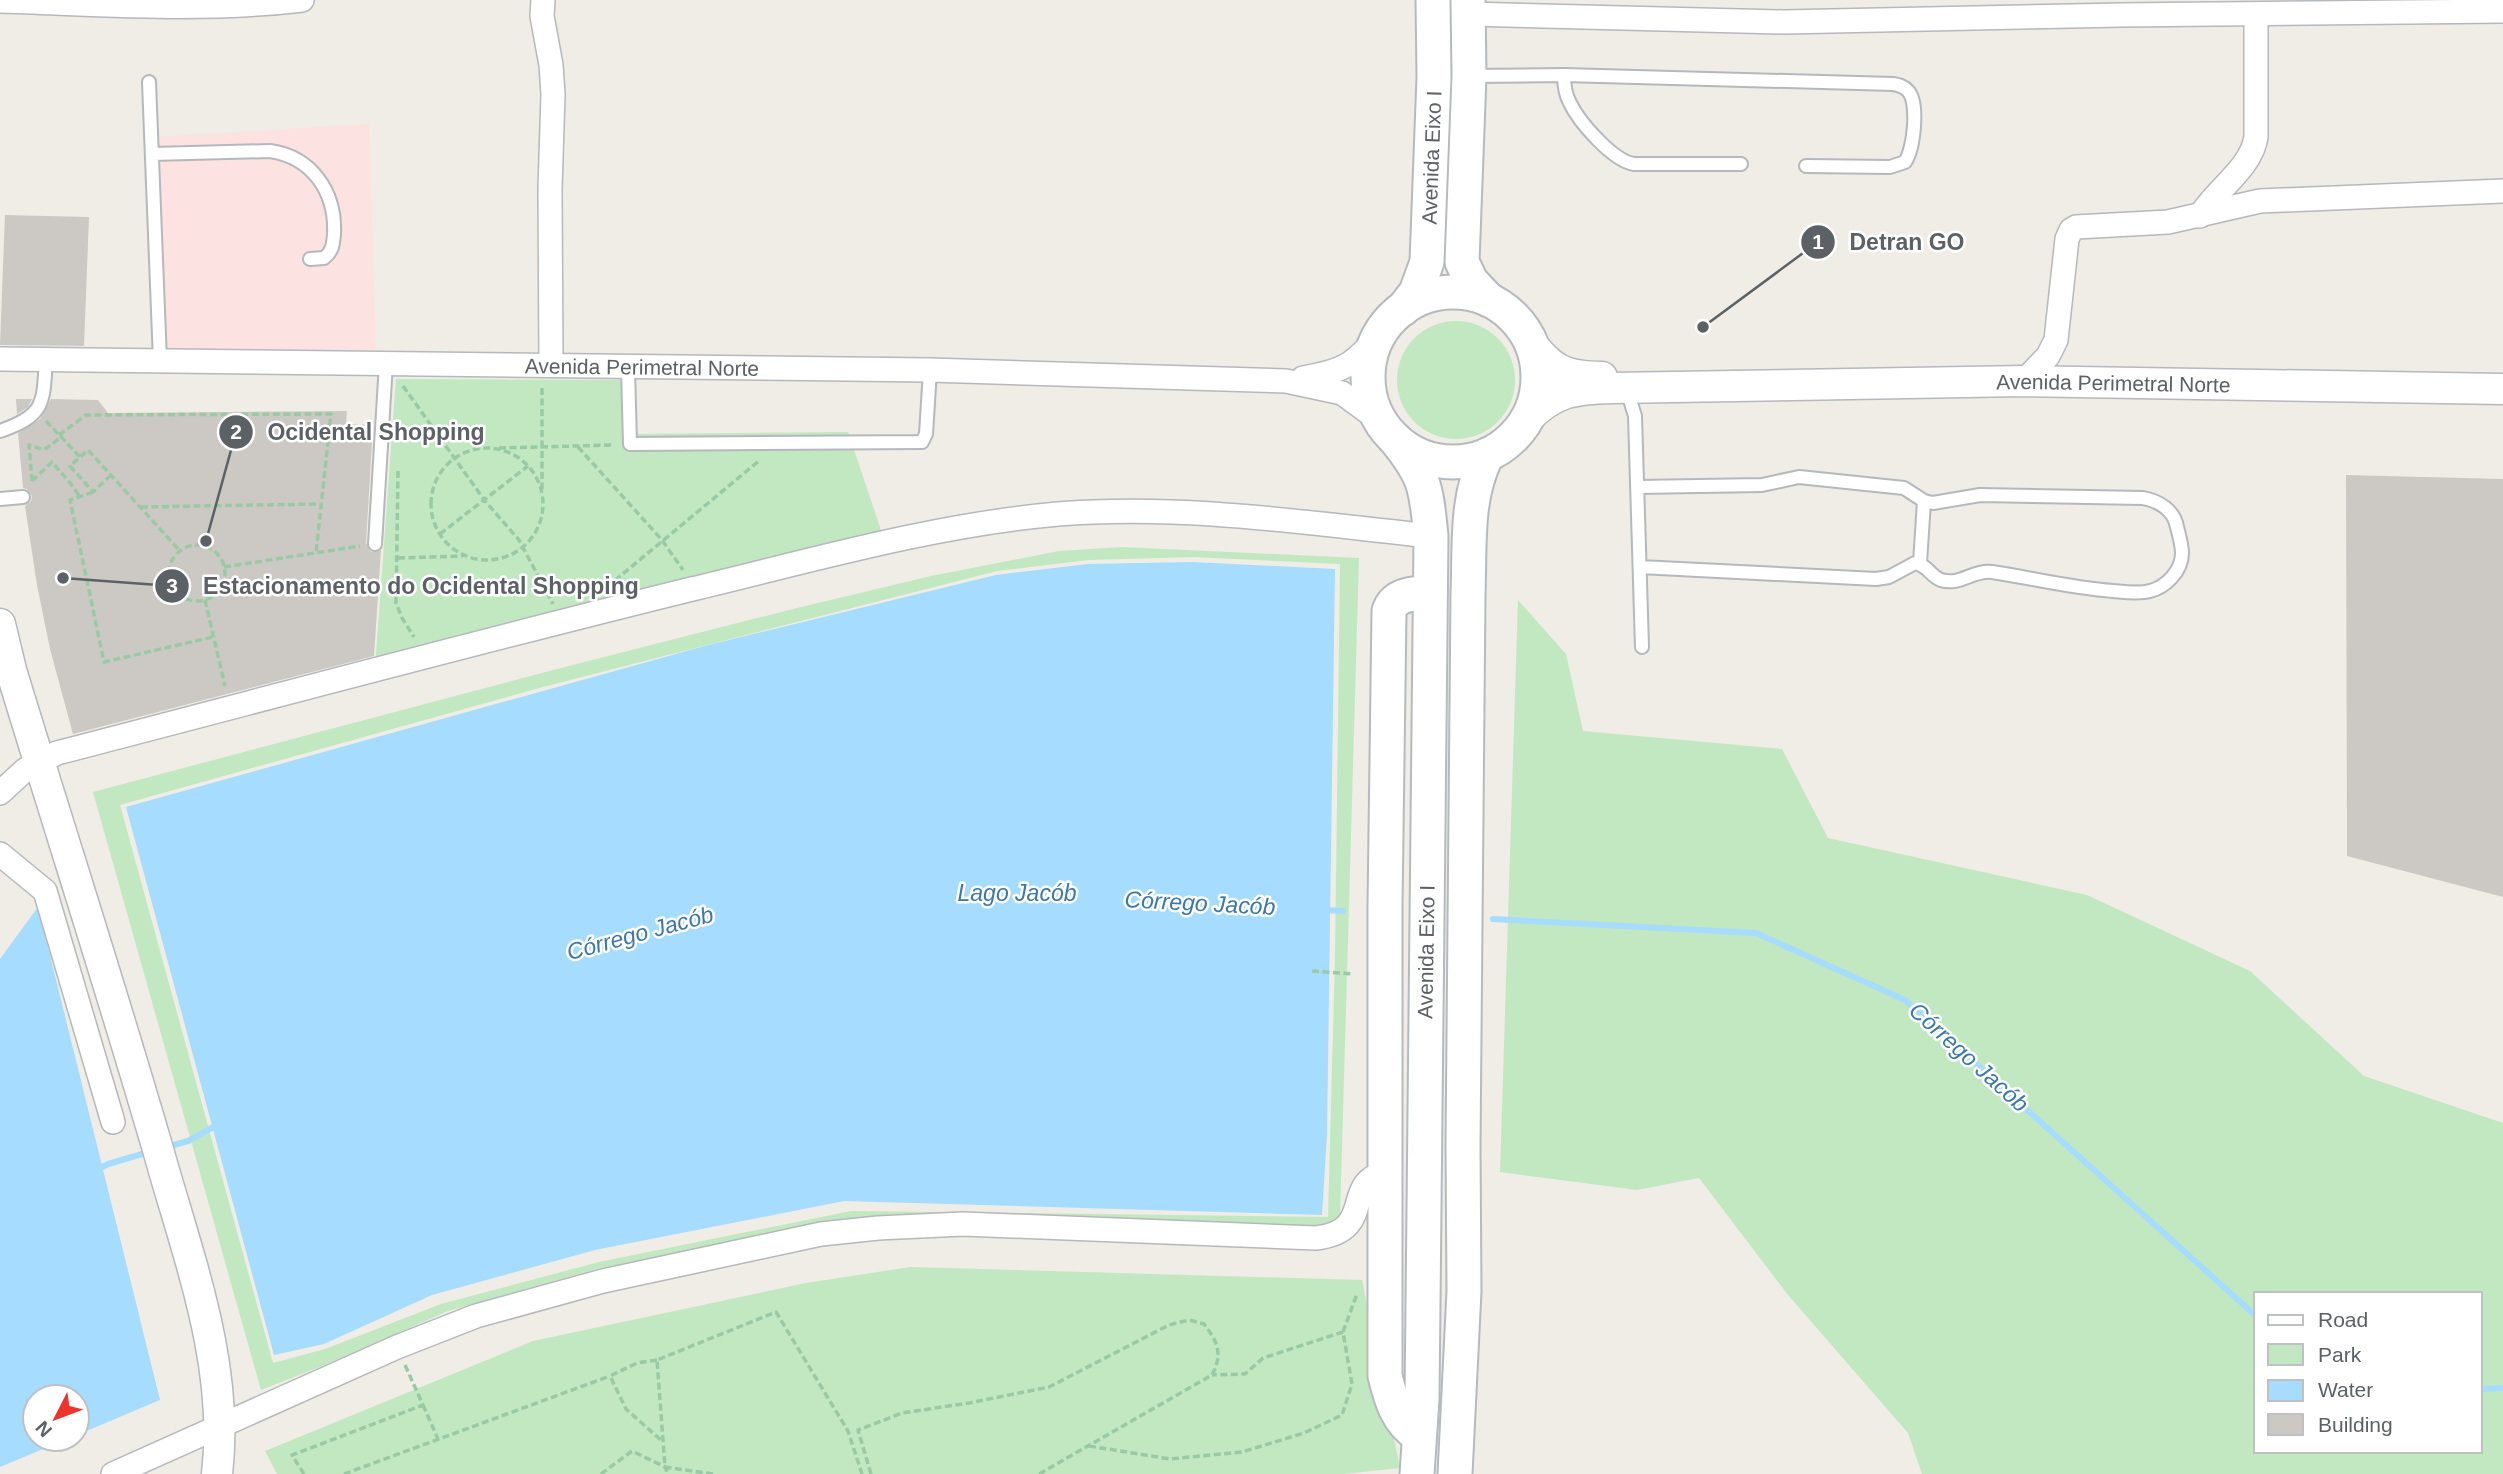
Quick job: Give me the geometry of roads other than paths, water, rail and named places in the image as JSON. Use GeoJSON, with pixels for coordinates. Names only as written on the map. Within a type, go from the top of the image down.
{"type":"FeatureCollection","features":[{"type":"Feature","properties":{"kind":"main road","name":"Avenida Eixo I"},"geometry":{"type":"LineString","coordinates":[[1403,309],[1416,292],[1427,262],[1434,77],[1433,0]]}},
{"type":"Feature","properties":{"kind":"main road","name":"Avenida Eixo I"},"geometry":{"type":"LineString","coordinates":[[1468,7],[1469,76],[1462,262],[1471,281],[1489,300]]}},
{"type":"Feature","properties":{"kind":"main road"},"geometry":{"type":"LineString","coordinates":[[1449,292],[1489,300],[1512,317],[1529,340],[1538,380],[1527,419],[1510,440],[1487,455],[1468,461],[1430,460],[1413,452],[1389,431],[1372,406],[1367,364],[1379,336],[1403,309],[1426,297],[1449,292]]}},
{"type":"Feature","properties":{"kind":"main road","name":"Avenida Eixo I"},"geometry":{"type":"LineString","coordinates":[[1389,431],[1421,473],[1427,494],[1431,536],[1422,1387],[1417,1474]]}},
{"type":"Feature","properties":{"kind":"main road","name":"Avenida Eixo I"},"geometry":{"type":"LineString","coordinates":[[1455,1474],[1464,1292],[1468,594],[1471,508],[1479,471],[1487,455]]}},
{"type":"Feature","properties":{"kind":"main road"},"geometry":{"type":"LineString","coordinates":[[1419,1436],[1409,1430],[1395,1409],[1385,1376],[1385,906],[1389,611],[1398,598],[1430,592]]}},
{"type":"Feature","properties":{"kind":"street"},"geometry":{"type":"LineString","coordinates":[[0,1],[156,3],[294,0]]}},
{"type":"Feature","properties":{"kind":"street"},"geometry":{"type":"LineString","coordinates":[[543,0],[542,16],[551,65],[552,94],[547,365]]}},
{"type":"Feature","properties":{"kind":"street"},"geometry":{"type":"LineString","coordinates":[[1468,7],[1784,22],[2503,11]]}},
{"type":"Feature","properties":{"kind":"street"},"geometry":{"type":"LineString","coordinates":[[2200,216],[2253,150],[2256,137],[2256,15]]}},
{"type":"Feature","properties":{"kind":"street"},"geometry":{"type":"LineString","coordinates":[[2024,382],[2048,356],[2056,340],[2067,239],[2071,230],[2081,226],[2156,224],[2260,201],[2503,191]]}},
{"type":"Feature","properties":{"kind":"street","name":"Avenida Perimetral Norte"},"geometry":{"type":"LineString","coordinates":[[1286,381],[1346,368],[1379,336]]}},
{"type":"Feature","properties":{"kind":"street","name":"Avenida Perimetral Norte"},"geometry":{"type":"LineString","coordinates":[[1529,340],[1554,368],[1570,375],[1623,383],[1725,387],[2024,382],[2503,389]]}},
{"type":"Feature","properties":{"kind":"street","name":"Avenida Perimetral Norte"},"geometry":{"type":"LineString","coordinates":[[0,359],[930,370],[1286,381],[1342,393],[1389,431]]}},
{"type":"Feature","properties":{"kind":"street","name":"Avenida Perimetral Norte"},"geometry":{"type":"LineString","coordinates":[[1527,419],[1541,405],[1567,392],[1623,383]]}},
{"type":"Feature","properties":{"kind":"street"},"geometry":{"type":"LineString","coordinates":[[0,793],[39,761],[57,753],[563,621],[906,537],[970,525],[1057,514],[1126,510],[1194,511],[1431,536]]}},
{"type":"Feature","properties":{"kind":"street"},"geometry":{"type":"LineString","coordinates":[[0,624],[11,670],[148,1114],[200,1297],[213,1354],[219,1426],[216,1474]]}},
{"type":"Feature","properties":{"kind":"street"},"geometry":{"type":"LineString","coordinates":[[0,854],[45,891],[113,1122]]}},
{"type":"Feature","properties":{"kind":"street"},"geometry":{"type":"LineString","coordinates":[[113,1474],[452,1324],[603,1281],[821,1234],[890,1227],[963,1224],[1316,1238],[1329,1236],[1352,1222],[1360,1191],[1367,1180],[1385,1173]]}},
{"type":"Feature","properties":{"kind":"lane"},"geometry":{"type":"LineString","coordinates":[[1564,75],[1565,90],[1575,111],[1621,161],[1634,164],[1741,164]]}},
{"type":"Feature","properties":{"kind":"lane"},"geometry":{"type":"LineString","coordinates":[[1469,76],[1564,75],[1893,84],[1909,91],[1914,107],[1912,147],[1905,162],[1890,167],[1806,166]]}},
{"type":"Feature","properties":{"kind":"lane"},"geometry":{"type":"LineString","coordinates":[[149,82],[160,361]]}},
{"type":"Feature","properties":{"kind":"lane"},"geometry":{"type":"LineString","coordinates":[[152,154],[270,151],[282,153],[304,164],[324,185],[330,198],[334,220],[331,250],[324,258],[310,259]]}},
{"type":"Feature","properties":{"kind":"lane"},"geometry":{"type":"LineString","coordinates":[[0,431],[18,425],[36,411],[44,399],[46,359]]}},
{"type":"Feature","properties":{"kind":"lane"},"geometry":{"type":"LineString","coordinates":[[375,544],[386,363]]}},
{"type":"Feature","properties":{"kind":"lane"},"geometry":{"type":"LineString","coordinates":[[628,368],[630,444],[778,445],[922,442],[926,434],[930,370]]}},
{"type":"Feature","properties":{"kind":"lane"},"geometry":{"type":"LineString","coordinates":[[1623,383],[1635,416],[1642,647]]}},
{"type":"Feature","properties":{"kind":"lane"},"geometry":{"type":"LineString","coordinates":[[1637,487],[1762,485],[1799,477],[1904,488],[1924,501],[1942,502],[1980,495],[2151,500],[2168,509],[2176,521],[2182,553],[2180,565],[2166,584],[2139,593],[2078,588],[1982,571],[1955,582],[1941,580],[1920,563]]}},
{"type":"Feature","properties":{"kind":"lane"},"geometry":{"type":"LineString","coordinates":[[0,499],[23,497]]}},
{"type":"Feature","properties":{"kind":"lane"},"geometry":{"type":"LineString","coordinates":[[1920,563],[1924,501]]}},
{"type":"Feature","properties":{"kind":"lane"},"geometry":{"type":"LineString","coordinates":[[1640,567],[1877,579],[1889,577],[1910,565],[1920,563]]}},
{"type":"Feature","properties":{"kind":"water","name":"Lago Jacób"},"geometry":{"type":"Polygon","coordinates":[[[1192,562],[1335,569],[1327,1135],[1322,1215],[844,1201],[595,1250],[432,1295],[324,1344],[274,1355],[126,807],[708,645],[996,575],[1088,564],[1192,562]]]}},
{"type":"Feature","properties":{"kind":"water"},"geometry":{"type":"Polygon","coordinates":[[[38,907],[160,1400],[91,1429],[91,1383],[21,1383],[21,1453],[34,1453],[0,1467],[0,959],[38,907]]]}},
{"type":"Feature","properties":{"kind":"waterway","name":"Córrego Jacób"},"geometry":{"type":"LineString","coordinates":[[1325,910],[1343,911]]}},
{"type":"Feature","properties":{"kind":"waterway","name":"Córrego Jacób"},"geometry":{"type":"LineString","coordinates":[[1493,919],[1756,933],[1905,1000],[2254,1314]]}},
{"type":"Feature","properties":{"kind":"waterway","name":"Córrego Jacób"},"geometry":{"type":"LineString","coordinates":[[167,1147],[188,1141],[217,1125]]}},
{"type":"Feature","properties":{"kind":"waterway","name":"Córrego Jacób"},"geometry":{"type":"LineString","coordinates":[[97,1170],[149,1152]]}},
{"type":"Feature","properties":{"kind":"waterway","name":"Córrego Jacób"},"geometry":{"type":"LineString","coordinates":[[2482,1389],[2503,1388]]}},
{"type":"Feature","properties":{"kind":"place","name":"Detran GO"},"geometry":{"type":"Point","coordinates":[1703,327]}},
{"type":"Feature","properties":{"kind":"place","name":"Ocidental Shopping"},"geometry":{"type":"Point","coordinates":[206,541]}},
{"type":"Feature","properties":{"kind":"place","name":"Estacionamento do Ocidental Shopping"},"geometry":{"type":"Point","coordinates":[63,578]}}]}
